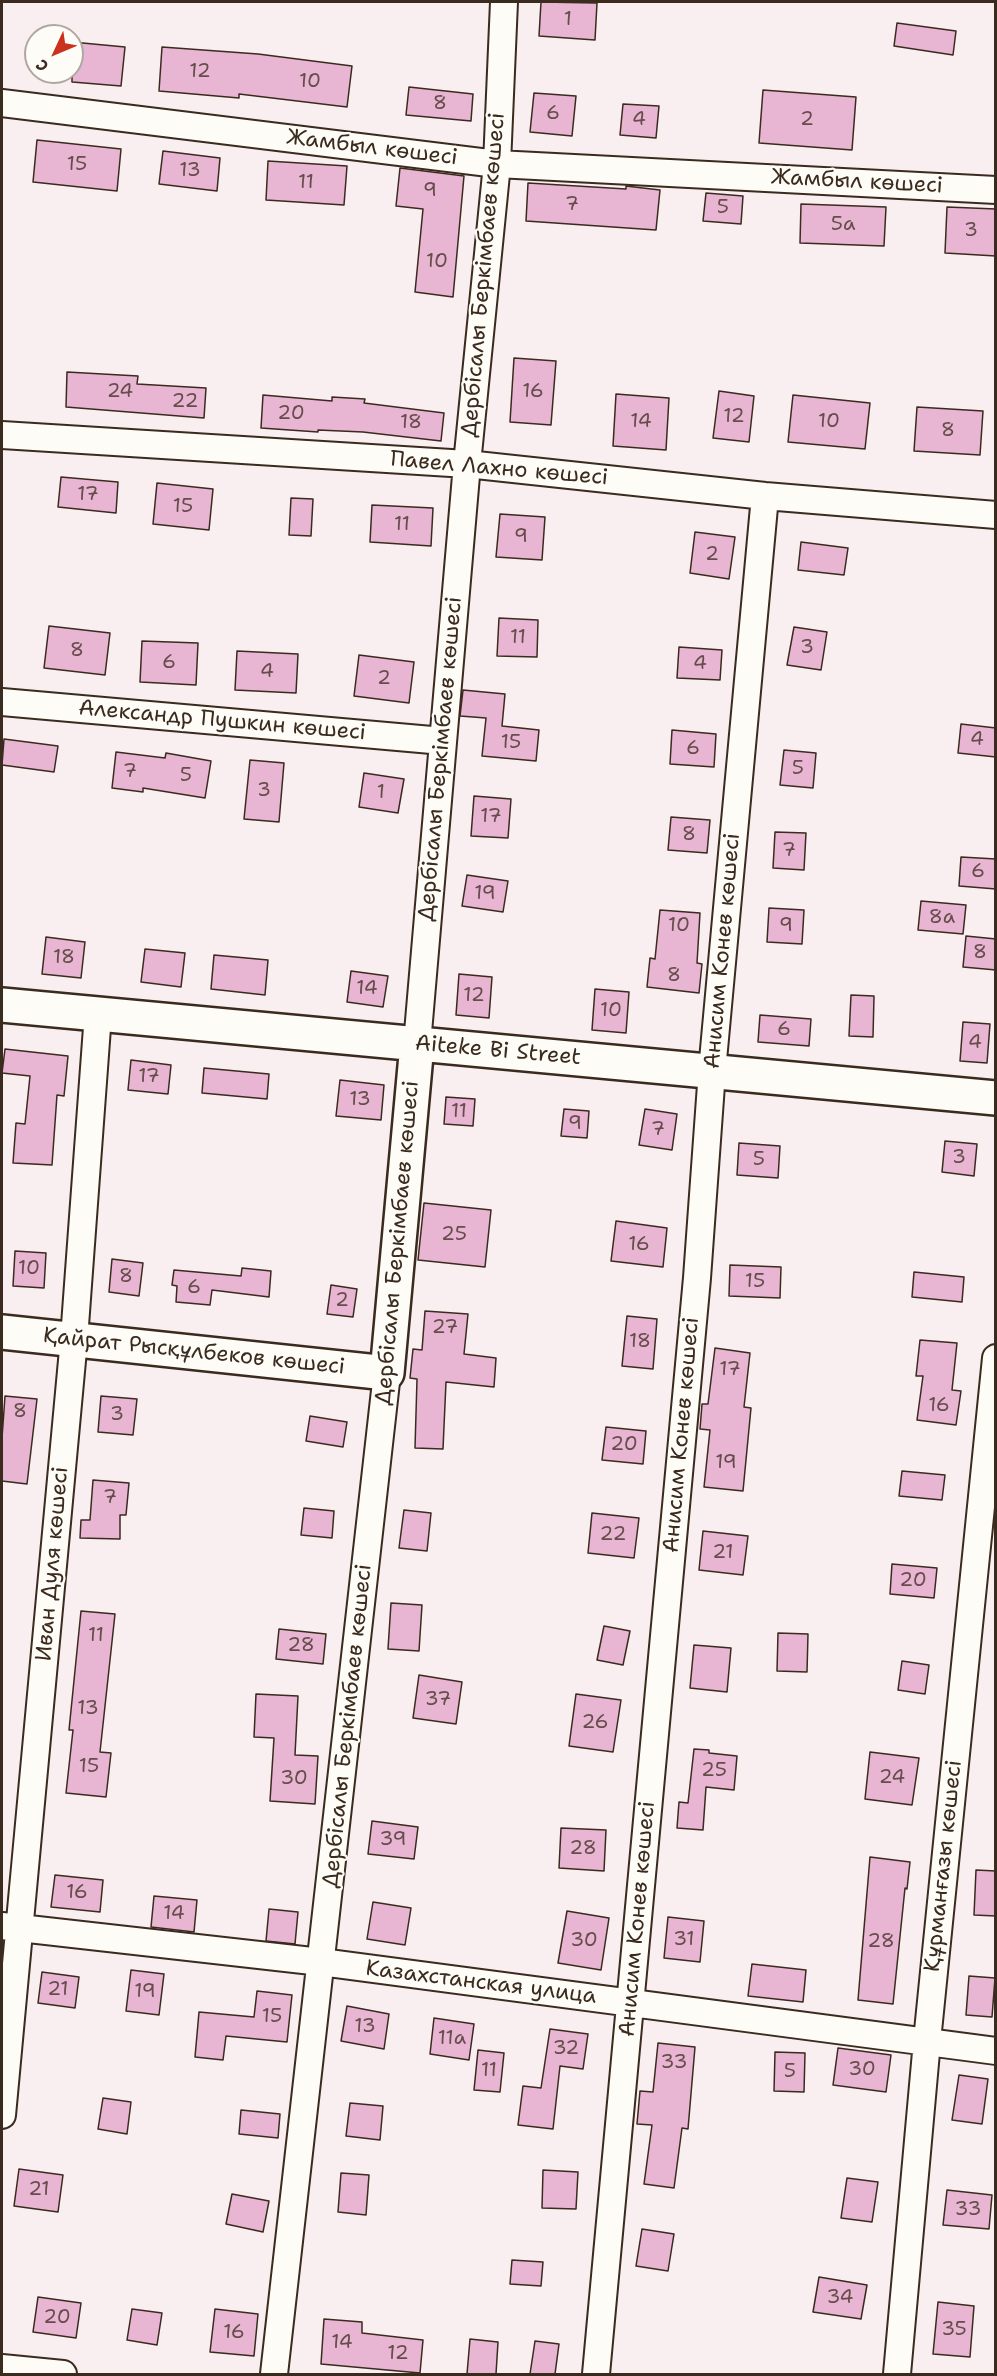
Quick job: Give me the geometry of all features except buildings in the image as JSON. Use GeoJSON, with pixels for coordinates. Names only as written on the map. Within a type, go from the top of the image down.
{"type":"FeatureCollection","features":[{"type":"Feature","properties":{"kind":"main road","name":"Aiteke Bi Street"},"geometry":{"type":"LineString","coordinates":[[2,1005],[996,1098]]}},
{"type":"Feature","properties":{"kind":"main road","name":"Дербісалы Беркімбаев көшесі"},"geometry":{"type":"LineString","coordinates":[[387,1373],[417,1044]]}},
{"type":"Feature","properties":{"kind":"main road","name":"Қайрат Рысқұлбеков көшесі"},"geometry":{"type":"LineString","coordinates":[[2,1332],[387,1373]]}},
{"type":"Feature","properties":{"kind":"street","name":"Дербісалы Беркімбаев көшесі"},"geometry":{"type":"LineString","coordinates":[[417,1044],[467,464],[497,164],[504,2]]}},
{"type":"Feature","properties":{"kind":"street","name":"Жамбыл көшесі"},"geometry":{"type":"LineString","coordinates":[[2,103],[497,164],[996,190]]}},
{"type":"Feature","properties":{"kind":"street","name":"Павел Лахно көшесі"},"geometry":{"type":"LineString","coordinates":[[2,435],[467,464],[765,496],[996,515]]}},
{"type":"Feature","properties":{"kind":"street","name":"Анисим Конев көшесі"},"geometry":{"type":"LineString","coordinates":[[596,2374],[697,1278],[712,1071],[765,496]]}},
{"type":"Feature","properties":{"kind":"street","name":"Александр Пушкин көшесі"},"geometry":{"type":"LineString","coordinates":[[2,702],[443,741]]}},
{"type":"Feature","properties":{"kind":"street","name":"Иван Дуля көшесі"},"geometry":{"type":"LineString","coordinates":[[2,2115],[10,1927],[74,1339],[98,1014]]}},
{"type":"Feature","properties":{"kind":"street","name":"Құрманғазы көшесі"},"geometry":{"type":"LineString","coordinates":[[897,2374],[927,2041],[996,1358]]}},
{"type":"Feature","properties":{"kind":"street","name":"Дербісалы Беркімбаев көшесі"},"geometry":{"type":"LineString","coordinates":[[274,2374],[387,1373]]}},
{"type":"Feature","properties":{"kind":"street","name":"Казахстанская улица"},"geometry":{"type":"LineString","coordinates":[[10,1927],[321,1962],[996,2051]]}},
{"type":"Feature","properties":{"kind":"street"},"geometry":{"type":"LineString","coordinates":[[2,2368],[63,2374]]}}]}
